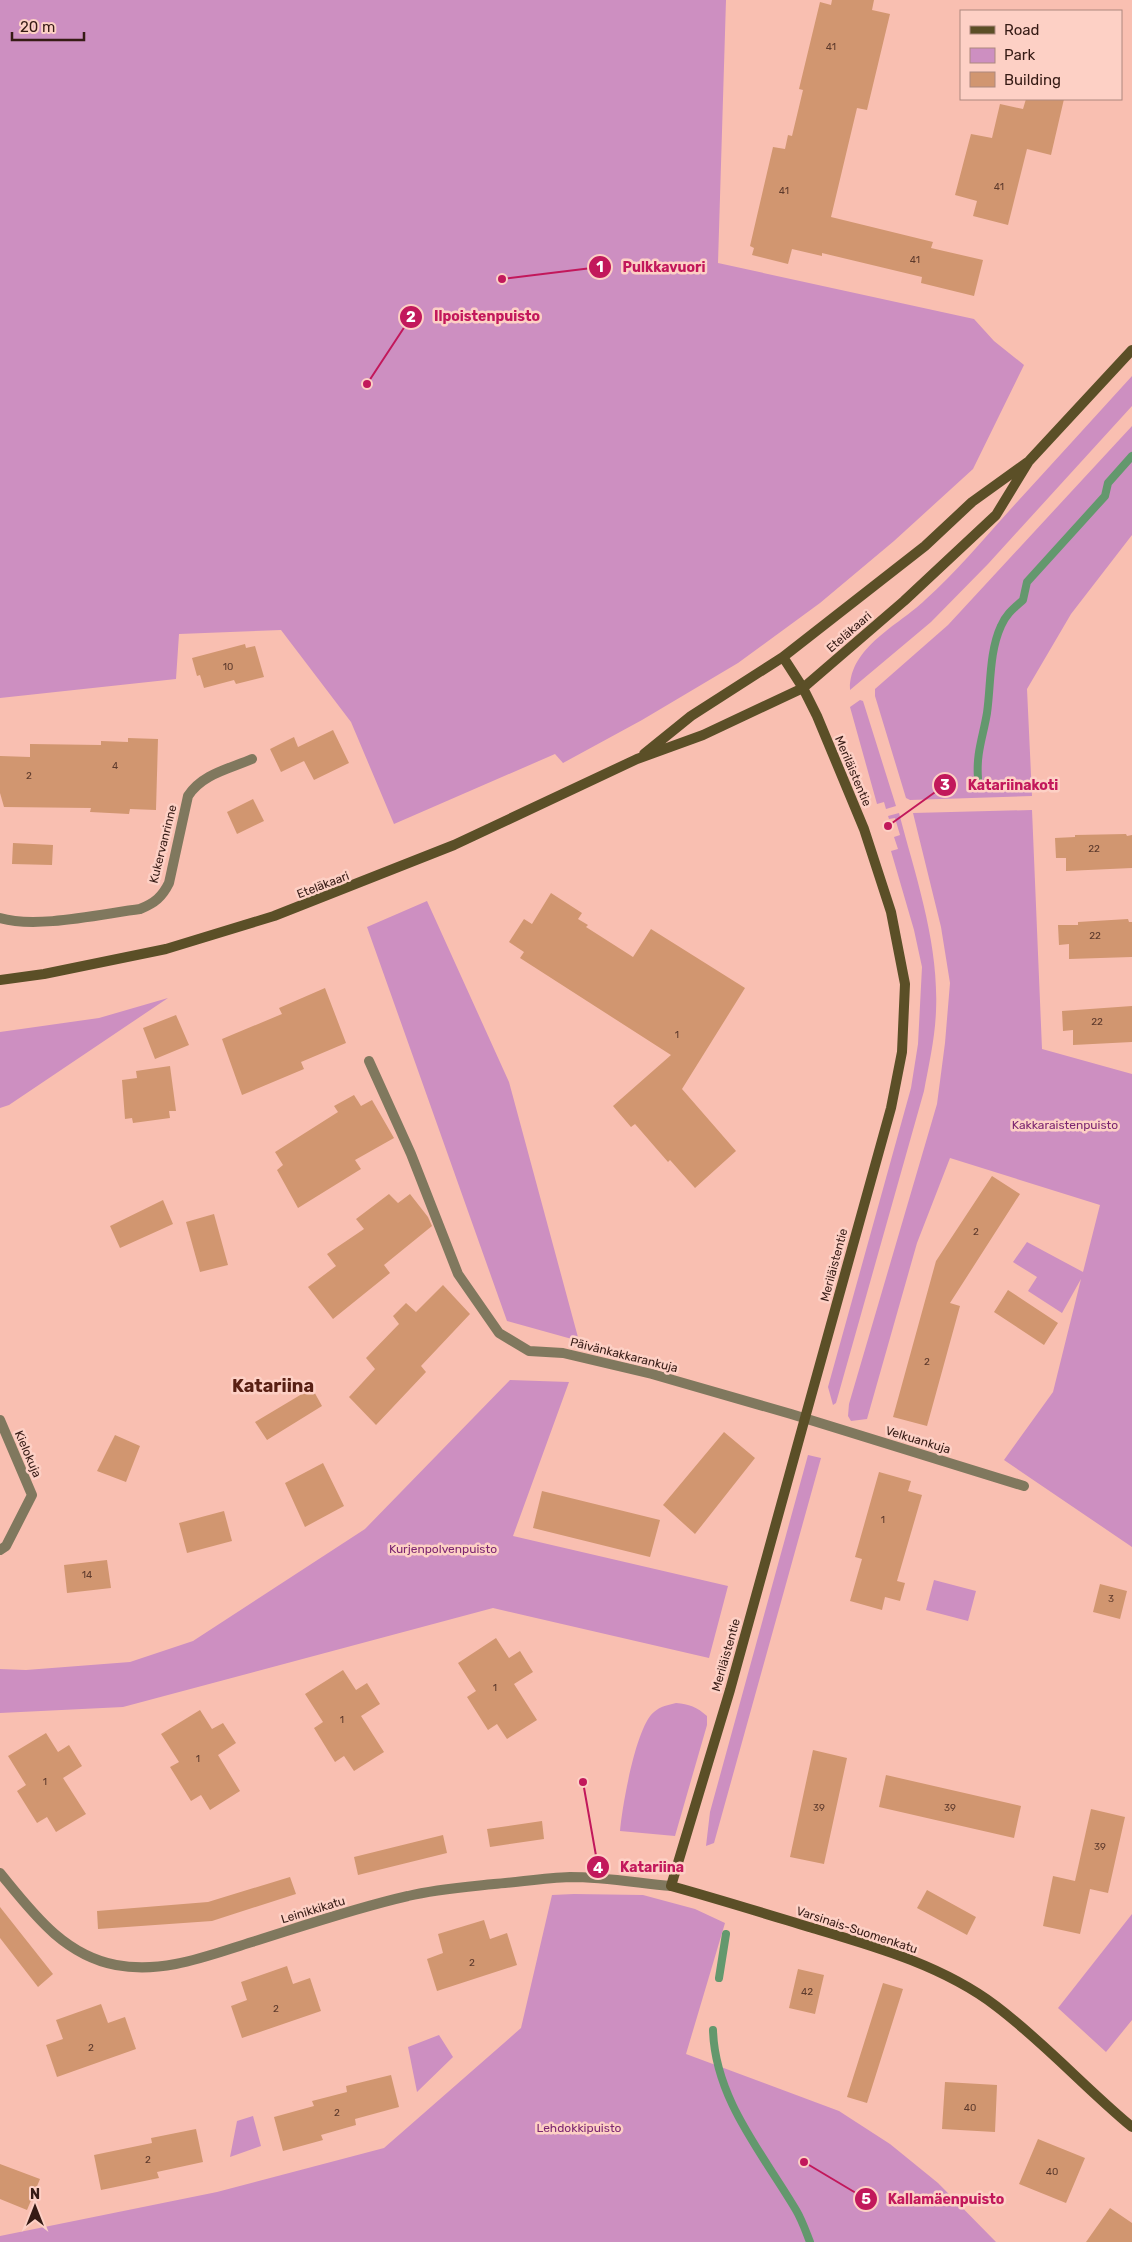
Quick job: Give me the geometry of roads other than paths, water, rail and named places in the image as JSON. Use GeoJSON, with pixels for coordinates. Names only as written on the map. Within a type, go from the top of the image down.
{"type":"FeatureCollection","features":[{"type":"Feature","properties":{"kind":"main road","name":"Eteläkaari"},"geometry":{"type":"LineString","coordinates":[[637,759],[691,716],[783,657],[925,546],[972,502],[1029,461],[1132,350]]}},
{"type":"Feature","properties":{"kind":"main road","name":"Eteläkaari"},"geometry":{"type":"LineString","coordinates":[[0,980],[44,974],[166,949],[274,916],[454,845],[637,759],[703,736],[803,688],[904,601],[996,516],[1029,461]]}},
{"type":"Feature","properties":{"kind":"main road","name":"Meriläistentie"},"geometry":{"type":"LineString","coordinates":[[671,1886],[730,1690],[891,1108],[902,1052],[905,984],[899,944],[880,875],[864,829],[803,688],[783,657]]}},
{"type":"Feature","properties":{"kind":"main road","name":"Varsinais-Suomenkatu"},"geometry":{"type":"LineString","coordinates":[[671,1886],[876,1947],[923,1966],[969,1989],[996,2006],[1040,2043],[1104,2104],[1132,2127]]}},
{"type":"Feature","properties":{"kind":"street","name":"Kukervanrinne"},"geometry":{"type":"LineString","coordinates":[[0,918],[14,922],[34,923],[140,909],[154,904],[163,894],[169,883],[188,796],[195,784],[204,778],[252,759]]}},
{"type":"Feature","properties":{"kind":"street","name":"Päivänkakkarankuja"},"geometry":{"type":"LineString","coordinates":[[369,1061],[412,1154],[458,1274],[499,1333],[529,1351],[563,1353],[611,1363],[805,1418]]}},
{"type":"Feature","properties":{"kind":"street","name":"Velkuankuja"},"geometry":{"type":"LineString","coordinates":[[805,1418],[1024,1486]]}},
{"type":"Feature","properties":{"kind":"street","name":"Kielokuja"},"geometry":{"type":"LineString","coordinates":[[0,1420],[32,1495],[6,1546],[0,1550]]}},
{"type":"Feature","properties":{"kind":"street","name":"Leinikkikatu"},"geometry":{"type":"LineString","coordinates":[[0,1873],[34,1916],[57,1938],[75,1950],[113,1965],[134,1968],[172,1966],[350,1912],[408,1896],[442,1890],[568,1877],[671,1886]]}},
{"type":"Feature","properties":{"kind":"waterway"},"geometry":{"type":"LineString","coordinates":[[978,778],[979,753],[987,713],[992,658],[997,636],[1003,622],[1010,611],[1023,600],[1027,582],[1105,496],[1108,483],[1132,456]]}},
{"type":"Feature","properties":{"kind":"waterway"},"geometry":{"type":"LineString","coordinates":[[719,1978],[726,1934]]}},
{"type":"Feature","properties":{"kind":"waterway"},"geometry":{"type":"LineString","coordinates":[[713,2030],[716,2055],[731,2103],[796,2210],[810,2242]]}},
{"type":"Feature","properties":{"kind":"place","name":"Pulkkavuori"},"geometry":{"type":"Point","coordinates":[502,279]}},
{"type":"Feature","properties":{"kind":"place","name":"Ilpoistenpuisto"},"geometry":{"type":"Point","coordinates":[367,384]}},
{"type":"Feature","properties":{"kind":"place","name":"Katariinakoti"},"geometry":{"type":"Point","coordinates":[888,826]}},
{"type":"Feature","properties":{"kind":"place","name":"Katariina"},"geometry":{"type":"Point","coordinates":[583,1782]}},
{"type":"Feature","properties":{"kind":"place","name":"Kallamäenpuisto"},"geometry":{"type":"Point","coordinates":[804,2162]}},
{"type":"Feature","properties":{"kind":"district","name":"Katariina"},"geometry":{"type":"Point","coordinates":[273,1386]}},
{"type":"Feature","properties":{"kind":"park label","name":"Kakkaraistenpuisto"},"geometry":{"type":"Point","coordinates":[1065,1125]}},
{"type":"Feature","properties":{"kind":"park label","name":"Kurjenpolvenpuisto"},"geometry":{"type":"Point","coordinates":[443,1549]}},
{"type":"Feature","properties":{"kind":"park label","name":"Lehdokkipuisto"},"geometry":{"type":"Point","coordinates":[579,2128]}}]}
